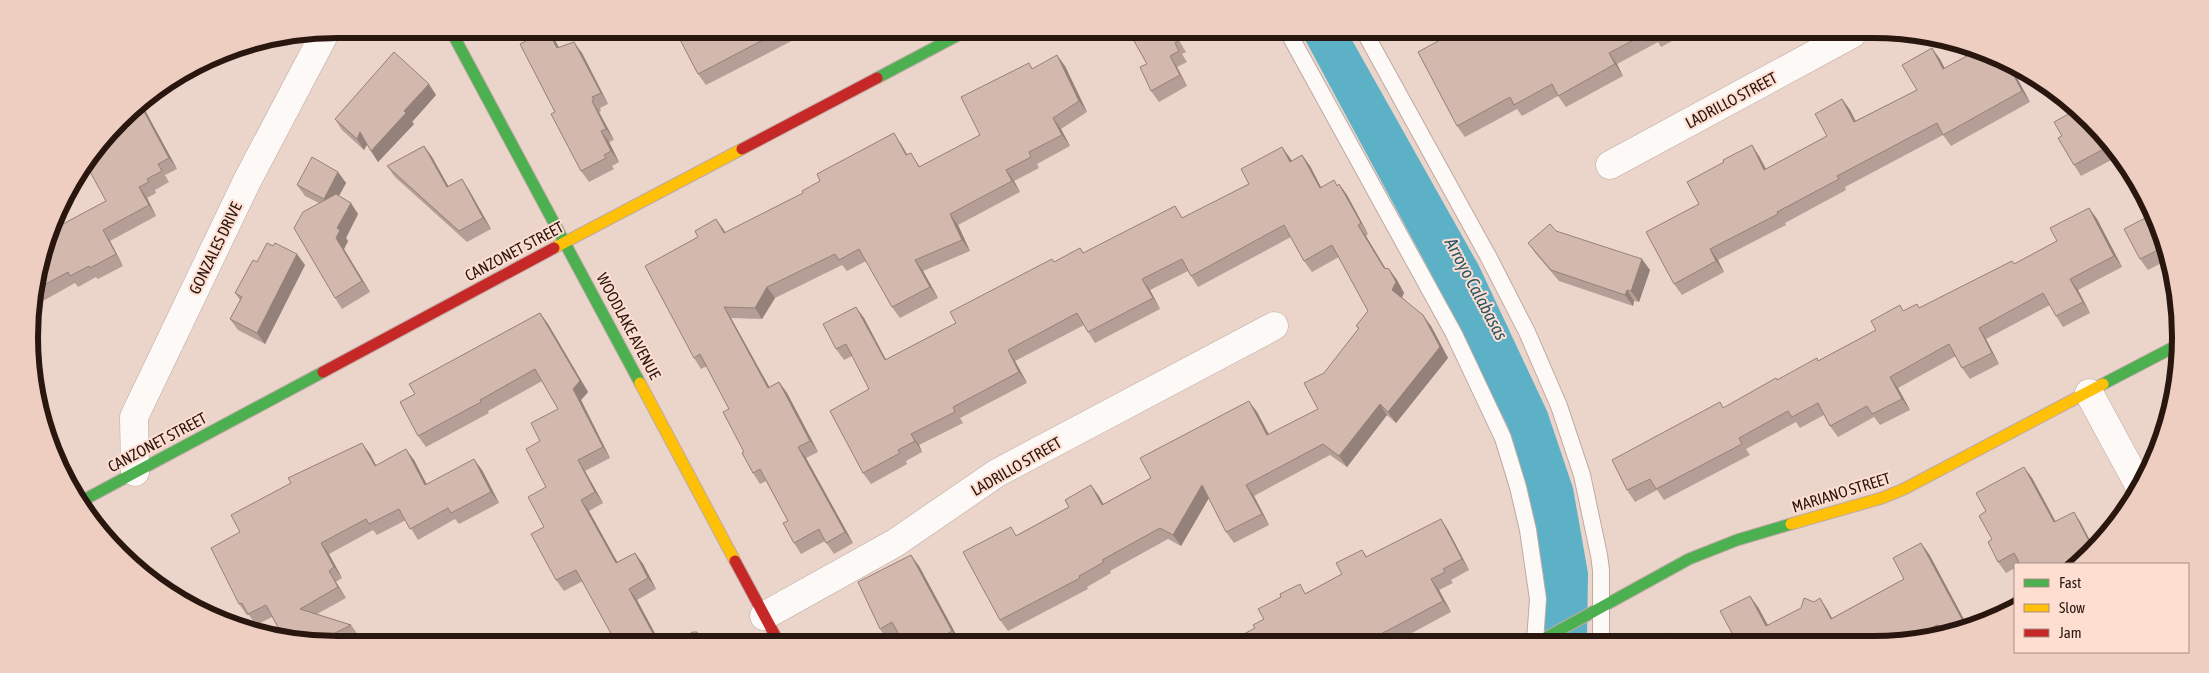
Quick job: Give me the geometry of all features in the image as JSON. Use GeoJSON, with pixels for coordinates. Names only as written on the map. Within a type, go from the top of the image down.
{"type":"FeatureCollection","features":[{"type":"Feature","properties":{"kind":"street","name":"GONZALES DRIVE"},"geometry":{"type":"LineString","coordinates":[[135,472],[134,417],[247,182],[322,38]]}},
{"type":"Feature","properties":{"kind":"street","name":"WOODLAKE AVENUE"},"geometry":{"type":"LineString","coordinates":[[455,38],[775,636]]}},
{"type":"Feature","properties":{"kind":"street","name":"CANZONET STREET"},"geometry":{"type":"LineString","coordinates":[[86,499],[565,242],[953,38]]}},
{"type":"Feature","properties":{"kind":"street","name":"LADRILLO STREET"},"geometry":{"type":"LineString","coordinates":[[1610,165],[1845,38]]}},
{"type":"Feature","properties":{"kind":"street","name":"LADRILLO STREET"},"geometry":{"type":"LineString","coordinates":[[764,616],[895,543],[997,473],[1274,326]]}},
{"type":"Feature","properties":{"kind":"street","name":"MARIANO STREET"},"geometry":{"type":"LineString","coordinates":[[1549,636],[1689,559],[1737,540],[1882,498],[1904,489],[2171,348]]}},
{"type":"Feature","properties":{"kind":"street"},"geometry":{"type":"LineString","coordinates":[[2089,393],[2135,479]]}},
{"type":"Feature","properties":{"kind":"lane"},"geometry":{"type":"LineString","coordinates":[[1291,38],[1454,334],[1503,438],[1528,530],[1538,599],[1535,636]]}},
{"type":"Feature","properties":{"kind":"lane"},"geometry":{"type":"LineString","coordinates":[[1368,38],[1488,256],[1527,332],[1559,406],[1586,493],[1601,570],[1601,636]]}},
{"type":"Feature","properties":{"kind":"water","name":"Arroyo Calabasas"},"geometry":{"type":"Polygon","coordinates":[[[1304,38],[1351,38],[1479,266],[1547,411],[1573,488],[1588,573],[1587,636],[1545,636],[1544,578],[1529,497],[1508,427],[1435,281],[1304,38]]]}},
{"type":"Feature","properties":{"kind":"building"},"geometry":{"type":"Polygon","coordinates":[[[532,38],[551,38],[557,48],[574,42],[601,93],[592,97],[594,100],[592,101],[606,129],[601,131],[611,151],[604,155],[606,158],[581,171],[551,114],[555,112],[520,44],[532,38]]]}},
{"type":"Feature","properties":{"kind":"building"},"geometry":{"type":"Polygon","coordinates":[[[679,38],[767,38],[698,74],[679,38]]]}},
{"type":"Feature","properties":{"kind":"building"},"geometry":{"type":"Polygon","coordinates":[[[1132,38],[1176,38],[1178,41],[1175,43],[1179,51],[1170,56],[1180,75],[1151,91],[1140,67],[1147,64],[1132,38]]]}},
{"type":"Feature","properties":{"kind":"building"},"geometry":{"type":"Polygon","coordinates":[[[1444,38],[1637,38],[1609,53],[1615,64],[1558,96],[1552,84],[1514,105],[1510,97],[1457,126],[1418,52],[1444,38]]]}},
{"type":"Feature","properties":{"kind":"building"},"geometry":{"type":"Polygon","coordinates":[[[1932,48],[1943,69],[1971,54],[2012,72],[2022,91],[1943,135],[1937,123],[1837,176],[1839,179],[1777,212],[1778,214],[1710,249],[1716,261],[1674,284],[1646,232],[1699,204],[1687,182],[1752,145],[1764,170],[1827,136],[1815,114],[1842,99],[1854,122],[1917,90],[1902,65],[1932,48]]]}},
{"type":"Feature","properties":{"kind":"building"},"geometry":{"type":"Polygon","coordinates":[[[394,52],[429,84],[404,111],[406,113],[371,151],[360,132],[357,139],[335,119],[394,52]]]}},
{"type":"Feature","properties":{"kind":"building"},"geometry":{"type":"Polygon","coordinates":[[[1057,55],[1079,101],[1053,118],[1062,135],[1029,152],[1031,157],[1006,170],[1012,181],[950,214],[962,240],[915,260],[930,287],[892,307],[859,249],[839,260],[835,254],[767,287],[755,308],[724,307],[768,388],[779,382],[810,441],[798,447],[845,532],[826,543],[819,529],[794,543],[783,523],[788,521],[760,469],[753,473],[742,453],[744,452],[723,412],[729,409],[700,354],[694,358],[645,266],[698,237],[695,231],[716,219],[724,233],[803,193],[802,191],[820,181],[817,174],[894,133],[906,155],[911,153],[919,167],[980,135],[961,97],[1029,63],[1032,69],[1057,55]]]}},
{"type":"Feature","properties":{"kind":"building"},"geometry":{"type":"Polygon","coordinates":[[[143,109],[169,158],[158,164],[162,171],[147,179],[149,182],[139,187],[149,205],[103,230],[116,254],[70,276],[68,272],[42,286],[53,240],[60,223],[61,225],[106,201],[89,169],[112,139],[143,109]]]}},
{"type":"Feature","properties":{"kind":"building"},"geometry":{"type":"Polygon","coordinates":[[[2071,113],[2105,148],[2074,165],[2058,138],[2062,136],[2054,122],[2071,113]]]}},
{"type":"Feature","properties":{"kind":"building"},"geometry":{"type":"Polygon","coordinates":[[[424,146],[447,187],[462,179],[483,218],[459,231],[387,166],[424,146]]]}},
{"type":"Feature","properties":{"kind":"building"},"geometry":{"type":"Polygon","coordinates":[[[1282,147],[1290,162],[1302,155],[1320,188],[1334,180],[1337,186],[1339,184],[1361,223],[1358,225],[1384,268],[1389,269],[1396,282],[1392,290],[1423,315],[1440,347],[1388,412],[1380,404],[1339,456],[1323,444],[1246,485],[1262,514],[1226,532],[1202,485],[1173,535],[1160,528],[1102,560],[1104,562],[1079,576],[1080,578],[1000,620],[963,552],[1011,527],[1016,536],[1069,507],[1065,500],[1091,485],[1102,505],[1151,478],[1140,458],[1249,401],[1267,435],[1318,409],[1304,383],[1324,373],[1359,328],[1356,326],[1368,311],[1332,245],[1304,261],[1284,225],[1191,276],[1182,259],[1142,279],[1153,298],[1088,332],[1077,313],[1008,350],[1019,372],[953,407],[955,412],[911,434],[915,441],[898,450],[900,453],[863,473],[830,411],[869,389],[846,344],[836,349],[823,324],[856,307],[885,360],[956,323],[950,312],[1052,259],[1054,262],[1080,248],[1083,253],[1175,206],[1182,218],[1249,184],[1241,169],[1282,147]]]}},
{"type":"Feature","properties":{"kind":"building"},"geometry":{"type":"Polygon","coordinates":[[[312,157],[338,172],[324,199],[297,185],[312,157]]]}},
{"type":"Feature","properties":{"kind":"building"},"geometry":{"type":"Polygon","coordinates":[[[336,194],[351,203],[337,228],[340,230],[336,238],[362,281],[335,298],[294,228],[303,212],[336,194]]]}},
{"type":"Feature","properties":{"kind":"building"},"geometry":{"type":"Polygon","coordinates":[[[2089,208],[2114,256],[2070,279],[2083,302],[2056,316],[2043,293],[1979,328],[1992,353],[1962,368],[1949,344],[1890,377],[1902,399],[1872,414],[1867,406],[1830,426],[1818,403],[1792,417],[1788,411],[1739,438],[1742,444],[1656,489],[1650,479],[1627,490],[1612,460],[1720,402],[1723,408],[1776,378],[1777,380],[1817,358],[1818,361],[1876,330],[1871,321],[1900,305],[1903,311],[1917,304],[1919,308],[2012,261],[2014,264],[2057,241],[2050,228],[2089,208]]]}},
{"type":"Feature","properties":{"kind":"building"},"geometry":{"type":"Polygon","coordinates":[[[2147,217],[2159,250],[2140,259],[2124,229],[2147,217]]]}},
{"type":"Feature","properties":{"kind":"building"},"geometry":{"type":"Polygon","coordinates":[[[1550,224],[1556,231],[1642,259],[1631,291],[1627,290],[1625,295],[1551,270],[1528,243],[1550,224]]]}},
{"type":"Feature","properties":{"kind":"building"},"geometry":{"type":"Polygon","coordinates":[[[267,243],[273,246],[275,243],[297,254],[257,333],[230,319],[242,297],[235,293],[253,260],[257,262],[267,243]]]}},
{"type":"Feature","properties":{"kind":"building"},"geometry":{"type":"Polygon","coordinates":[[[540,313],[580,381],[573,389],[603,447],[578,460],[595,492],[581,500],[616,563],[635,553],[648,578],[629,589],[654,636],[612,636],[576,570],[556,580],[531,534],[544,527],[528,497],[546,487],[526,449],[540,441],[531,423],[558,409],[535,369],[480,400],[481,402],[418,436],[400,402],[415,394],[409,384],[540,313]]]}},
{"type":"Feature","properties":{"kind":"building"},"geometry":{"type":"Polygon","coordinates":[[[362,443],[375,466],[406,449],[425,485],[474,459],[491,492],[451,513],[448,508],[410,529],[399,509],[369,524],[366,519],[321,543],[334,567],[329,571],[338,587],[300,609],[351,625],[330,636],[317,635],[280,630],[266,605],[248,614],[242,603],[239,604],[211,548],[240,532],[231,515],[291,483],[288,478],[362,443]]]}},
{"type":"Feature","properties":{"kind":"building"},"geometry":{"type":"Polygon","coordinates":[[[2024,467],[2054,522],[2074,512],[2089,542],[2068,563],[2019,563],[2014,553],[1998,562],[1988,542],[1992,539],[1979,516],[1986,511],[1976,493],[2024,467]]]}},
{"type":"Feature","properties":{"kind":"building"},"geometry":{"type":"Polygon","coordinates":[[[1441,519],[1462,559],[1443,569],[1445,572],[1431,579],[1443,601],[1380,636],[1240,636],[1255,628],[1253,625],[1264,619],[1258,609],[1281,597],[1280,594],[1300,584],[1305,594],[1342,574],[1336,563],[1362,550],[1366,557],[1441,519]]]}},
{"type":"Feature","properties":{"kind":"building"},"geometry":{"type":"Polygon","coordinates":[[[1921,543],[1963,621],[1942,627],[1937,625],[1926,631],[1892,635],[1731,636],[1733,635],[1720,611],[1750,596],[1766,626],[1801,608],[1804,598],[1814,602],[1820,598],[1831,619],[1904,579],[1893,558],[1921,543]]]}},
{"type":"Feature","properties":{"kind":"building"},"geometry":{"type":"Polygon","coordinates":[[[911,555],[952,631],[943,636],[900,636],[892,622],[880,629],[858,582],[911,555]]]}},
{"type":"Feature","properties":{"kind":"building"},"geometry":{"type":"Polygon","coordinates":[[[697,632],[700,636],[685,636],[697,632]]]}},
{"type":"Feature","properties":{"kind":"traffic: fast"},"geometry":{"type":"LineString","coordinates":[[455,38],[640,383]]}},
{"type":"Feature","properties":{"kind":"traffic: fast"},"geometry":{"type":"LineString","coordinates":[[877,78],[953,38]]}},
{"type":"Feature","properties":{"kind":"traffic: fast"},"geometry":{"type":"LineString","coordinates":[[2103,384],[2171,348]]}},
{"type":"Feature","properties":{"kind":"traffic: fast"},"geometry":{"type":"LineString","coordinates":[[86,499],[323,372]]}},
{"type":"Feature","properties":{"kind":"traffic: fast"},"geometry":{"type":"LineString","coordinates":[[1549,636],[1689,559],[1737,540],[1791,524]]}},
{"type":"Feature","properties":{"kind":"traffic: slow"},"geometry":{"type":"LineString","coordinates":[[554,248],[742,149]]}},
{"type":"Feature","properties":{"kind":"traffic: slow"},"geometry":{"type":"LineString","coordinates":[[640,383],[735,561]]}},
{"type":"Feature","properties":{"kind":"traffic: slow"},"geometry":{"type":"LineString","coordinates":[[1791,524],[1882,498],[1904,489],[2103,384]]}},
{"type":"Feature","properties":{"kind":"traffic: jam"},"geometry":{"type":"LineString","coordinates":[[742,149],[877,78]]}},
{"type":"Feature","properties":{"kind":"traffic: jam"},"geometry":{"type":"LineString","coordinates":[[323,372],[554,248]]}},
{"type":"Feature","properties":{"kind":"traffic: jam"},"geometry":{"type":"LineString","coordinates":[[735,561],[775,636]]}}]}
